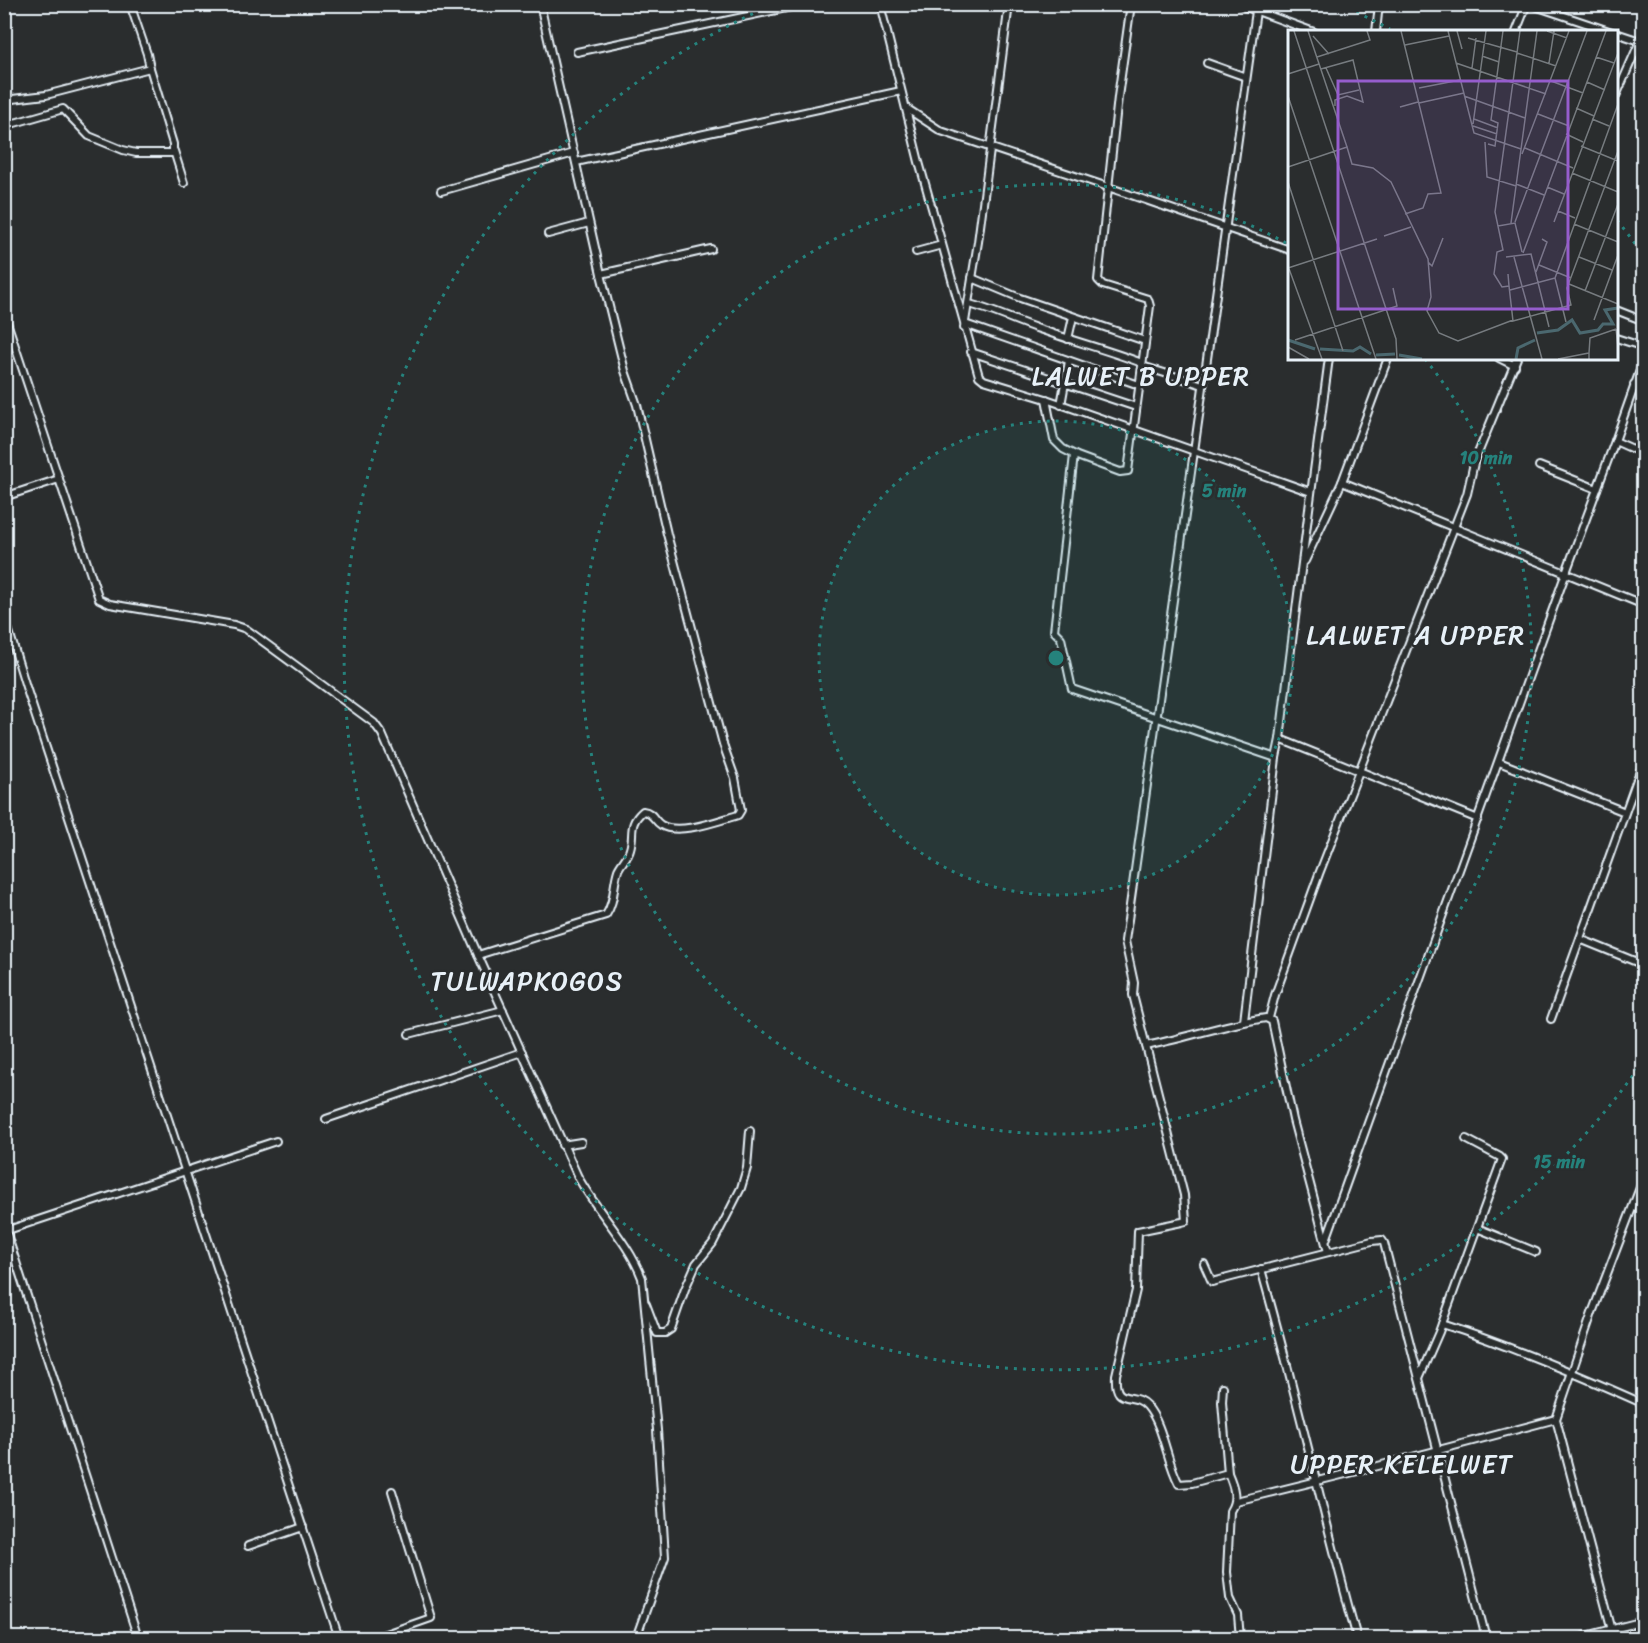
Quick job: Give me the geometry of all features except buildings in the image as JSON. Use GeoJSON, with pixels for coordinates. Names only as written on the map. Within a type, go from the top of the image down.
{"type":"FeatureCollection","features":[{"type":"Feature","properties":{"kind":"street"},"geometry":{"type":"LineString","coordinates":[[130,4],[147,54],[184,183]]}},
{"type":"Feature","properties":{"kind":"street"},"geometry":{"type":"LineString","coordinates":[[478,955],[606,915],[610,909],[618,870],[630,849],[632,825],[643,811],[651,814],[661,825],[678,829],[738,815],[741,810],[735,778],[723,744],[670,545],[637,405],[625,371],[540,4]]}},
{"type":"Feature","properties":{"kind":"street"},"geometry":{"type":"LineString","coordinates":[[577,52],[804,4]]}},
{"type":"Feature","properties":{"kind":"street"},"geometry":{"type":"LineString","coordinates":[[880,4],[976,374],[984,380],[1046,399],[1311,492]]}},
{"type":"Feature","properties":{"kind":"street"},"geometry":{"type":"LineString","coordinates":[[965,326],[1009,4]]}},
{"type":"Feature","properties":{"kind":"street"},"geometry":{"type":"LineString","coordinates":[[1046,399],[1054,440],[1063,449],[1126,472],[1150,310],[1148,299],[1102,285],[1098,280],[1131,4]]}},
{"type":"Feature","properties":{"kind":"street"},"geometry":{"type":"LineString","coordinates":[[1238,4],[1256,8],[1309,30]]}},
{"type":"Feature","properties":{"kind":"street"},"geometry":{"type":"LineString","coordinates":[[1376,30],[1379,4]]}},
{"type":"Feature","properties":{"kind":"street"},"geometry":{"type":"LineString","coordinates":[[1517,30],[1528,4],[1606,30]]}},
{"type":"Feature","properties":{"kind":"street"},"geometry":{"type":"LineString","coordinates":[[1228,1473],[1192,1483],[1179,1484],[1172,1471],[1154,1416],[1143,1402],[1121,1395],[1115,1388],[1136,1290],[1138,1231],[1186,1221],[1187,1217],[1184,1195],[1133,995],[1134,983],[1125,941],[1256,8]]}},
{"type":"Feature","properties":{"kind":"street"},"geometry":{"type":"LineString","coordinates":[[1618,94],[1644,32]]}},
{"type":"Feature","properties":{"kind":"street"},"geometry":{"type":"LineString","coordinates":[[1618,33],[1642,41]]}},
{"type":"Feature","properties":{"kind":"street"},"geometry":{"type":"LineString","coordinates":[[1207,63],[1246,78]]}},
{"type":"Feature","properties":{"kind":"street"},"geometry":{"type":"LineString","coordinates":[[4,100],[46,95],[150,68]]}},
{"type":"Feature","properties":{"kind":"street"},"geometry":{"type":"LineString","coordinates":[[576,162],[901,91]]}},
{"type":"Feature","properties":{"kind":"street"},"geometry":{"type":"LineString","coordinates":[[906,107],[941,131],[1288,249]]}},
{"type":"Feature","properties":{"kind":"street"},"geometry":{"type":"LineString","coordinates":[[4,126],[63,109],[89,136],[123,150],[136,153],[168,154],[174,151]]}},
{"type":"Feature","properties":{"kind":"street"},"geometry":{"type":"LineString","coordinates":[[441,191],[574,153]]}},
{"type":"Feature","properties":{"kind":"street"},"geometry":{"type":"LineString","coordinates":[[548,234],[589,223]]}},
{"type":"Feature","properties":{"kind":"street"},"geometry":{"type":"LineString","coordinates":[[916,252],[942,245]]}},
{"type":"Feature","properties":{"kind":"street"},"geometry":{"type":"LineString","coordinates":[[601,274],[711,249]]}},
{"type":"Feature","properties":{"kind":"street"},"geometry":{"type":"LineString","coordinates":[[972,278],[1020,298],[1145,341]]}},
{"type":"Feature","properties":{"kind":"street"},"geometry":{"type":"LineString","coordinates":[[969,304],[1203,385]]}},
{"type":"Feature","properties":{"kind":"street"},"geometry":{"type":"LineString","coordinates":[[1618,310],[1644,321]]}},
{"type":"Feature","properties":{"kind":"street"},"geometry":{"type":"LineString","coordinates":[[4,314],[99,599],[110,604],[246,629],[378,727],[562,1145],[588,1196],[638,1267],[642,1278],[657,1430],[665,1557],[636,1638]]}},
{"type":"Feature","properties":{"kind":"street"},"geometry":{"type":"LineString","coordinates":[[1068,339],[1073,316]]}},
{"type":"Feature","properties":{"kind":"street"},"geometry":{"type":"LineString","coordinates":[[965,326],[1138,386]]}},
{"type":"Feature","properties":{"kind":"street"},"geometry":{"type":"LineString","coordinates":[[1618,338],[1644,347]]}},
{"type":"Feature","properties":{"kind":"street"},"geometry":{"type":"LineString","coordinates":[[971,352],[1136,407]]}},
{"type":"Feature","properties":{"kind":"street"},"geometry":{"type":"LineString","coordinates":[[1326,1240],[1644,359]]}},
{"type":"Feature","properties":{"kind":"street"},"geometry":{"type":"LineString","coordinates":[[1244,1021],[1329,360]]}},
{"type":"Feature","properties":{"kind":"street"},"geometry":{"type":"LineString","coordinates":[[1303,564],[1342,482],[1387,360]]}},
{"type":"Feature","properties":{"kind":"street"},"geometry":{"type":"LineString","coordinates":[[1503,360],[1515,366]]}},
{"type":"Feature","properties":{"kind":"street"},"geometry":{"type":"LineString","coordinates":[[1269,1018],[1315,884],[1467,494],[1474,463],[1516,360]]}},
{"type":"Feature","properties":{"kind":"street"},"geometry":{"type":"LineString","coordinates":[[1061,405],[1069,361]]}},
{"type":"Feature","properties":{"kind":"street"},"geometry":{"type":"LineString","coordinates":[[1634,384],[1644,388]]}},
{"type":"Feature","properties":{"kind":"street"},"geometry":{"type":"LineString","coordinates":[[1616,441],[1644,454]]}},
{"type":"Feature","properties":{"kind":"street"},"geometry":{"type":"LineString","coordinates":[[1074,454],[1054,631],[1061,638],[1072,689],[1276,758]]}},
{"type":"Feature","properties":{"kind":"street"},"geometry":{"type":"LineString","coordinates":[[1539,466],[1597,489]]}},
{"type":"Feature","properties":{"kind":"street"},"geometry":{"type":"LineString","coordinates":[[4,497],[59,479]]}},
{"type":"Feature","properties":{"kind":"street"},"geometry":{"type":"LineString","coordinates":[[1342,482],[1644,604]]}},
{"type":"Feature","properties":{"kind":"street"},"geometry":{"type":"LineString","coordinates":[[4,615],[339,1638]]}},
{"type":"Feature","properties":{"kind":"street"},"geometry":{"type":"LineString","coordinates":[[1280,739],[1478,819]]}},
{"type":"Feature","properties":{"kind":"street"},"geometry":{"type":"LineString","coordinates":[[1551,1019],[1644,760]]}},
{"type":"Feature","properties":{"kind":"street"},"geometry":{"type":"LineString","coordinates":[[1499,762],[1625,812]]}},
{"type":"Feature","properties":{"kind":"street"},"geometry":{"type":"LineString","coordinates":[[1580,939],[1644,965]]}},
{"type":"Feature","properties":{"kind":"street"},"geometry":{"type":"LineString","coordinates":[[409,1035],[503,1010]]}},
{"type":"Feature","properties":{"kind":"street"},"geometry":{"type":"LineString","coordinates":[[1146,1046],[1185,1038],[1244,1021],[1269,1018]]}},
{"type":"Feature","properties":{"kind":"street"},"geometry":{"type":"LineString","coordinates":[[1269,1018],[1272,1021],[1293,1120],[1328,1252]]}},
{"type":"Feature","properties":{"kind":"street"},"geometry":{"type":"LineString","coordinates":[[326,1119],[522,1052]]}},
{"type":"Feature","properties":{"kind":"street"},"geometry":{"type":"LineString","coordinates":[[644,1301],[657,1333],[665,1333],[671,1329],[696,1264],[713,1243],[741,1188],[747,1168],[750,1131]]}},
{"type":"Feature","properties":{"kind":"street"},"geometry":{"type":"LineString","coordinates":[[1419,1378],[1442,1324],[1502,1158],[1466,1139]]}},
{"type":"Feature","properties":{"kind":"street"},"geometry":{"type":"LineString","coordinates":[[138,1638],[5,1229],[276,1141]]}},
{"type":"Feature","properties":{"kind":"street"},"geometry":{"type":"LineString","coordinates":[[562,1145],[581,1142]]}},
{"type":"Feature","properties":{"kind":"street"},"geometry":{"type":"LineString","coordinates":[[1614,1638],[1556,1419],[1644,1177]]}},
{"type":"Feature","properties":{"kind":"street"},"geometry":{"type":"LineString","coordinates":[[1477,1228],[1536,1252]]}},
{"type":"Feature","properties":{"kind":"street"},"geometry":{"type":"LineString","coordinates":[[1204,1264],[1212,1281],[1382,1240],[1486,1638]]}},
{"type":"Feature","properties":{"kind":"street"},"geometry":{"type":"LineString","coordinates":[[1261,1269],[1288,1364],[1357,1638]]}},
{"type":"Feature","properties":{"kind":"street"},"geometry":{"type":"LineString","coordinates":[[1442,1324],[1572,1372],[1644,1404]]}},
{"type":"Feature","properties":{"kind":"street"},"geometry":{"type":"LineString","coordinates":[[1223,1387],[1222,1402],[1228,1473],[1235,1504]]}},
{"type":"Feature","properties":{"kind":"street"},"geometry":{"type":"LineString","coordinates":[[1240,1638],[1238,1615],[1230,1598],[1227,1572],[1230,1511],[1236,1501],[1556,1419]]}},
{"type":"Feature","properties":{"kind":"street"},"geometry":{"type":"LineString","coordinates":[[374,1638],[431,1618],[392,1491]]}},
{"type":"Feature","properties":{"kind":"street"},"geometry":{"type":"LineString","coordinates":[[249,1546],[303,1527]]}},
{"type":"Feature","properties":{"kind":"street"},"geometry":{"type":"LineString","coordinates":[[1578,1638],[1644,1622]]}},
{"type":"Feature","properties":{"kind":"district","name":"LALWET B UPPER"},"geometry":{"type":"Point","coordinates":[1141,376]}},
{"type":"Feature","properties":{"kind":"district","name":"LALWET A UPPER"},"geometry":{"type":"Point","coordinates":[1416,635]}},
{"type":"Feature","properties":{"kind":"district","name":"TULWAPKOGOS"},"geometry":{"type":"Point","coordinates":[527,981]}},
{"type":"Feature","properties":{"kind":"district","name":"UPPER KELELWET"},"geometry":{"type":"Point","coordinates":[1402,1464]}}]}
